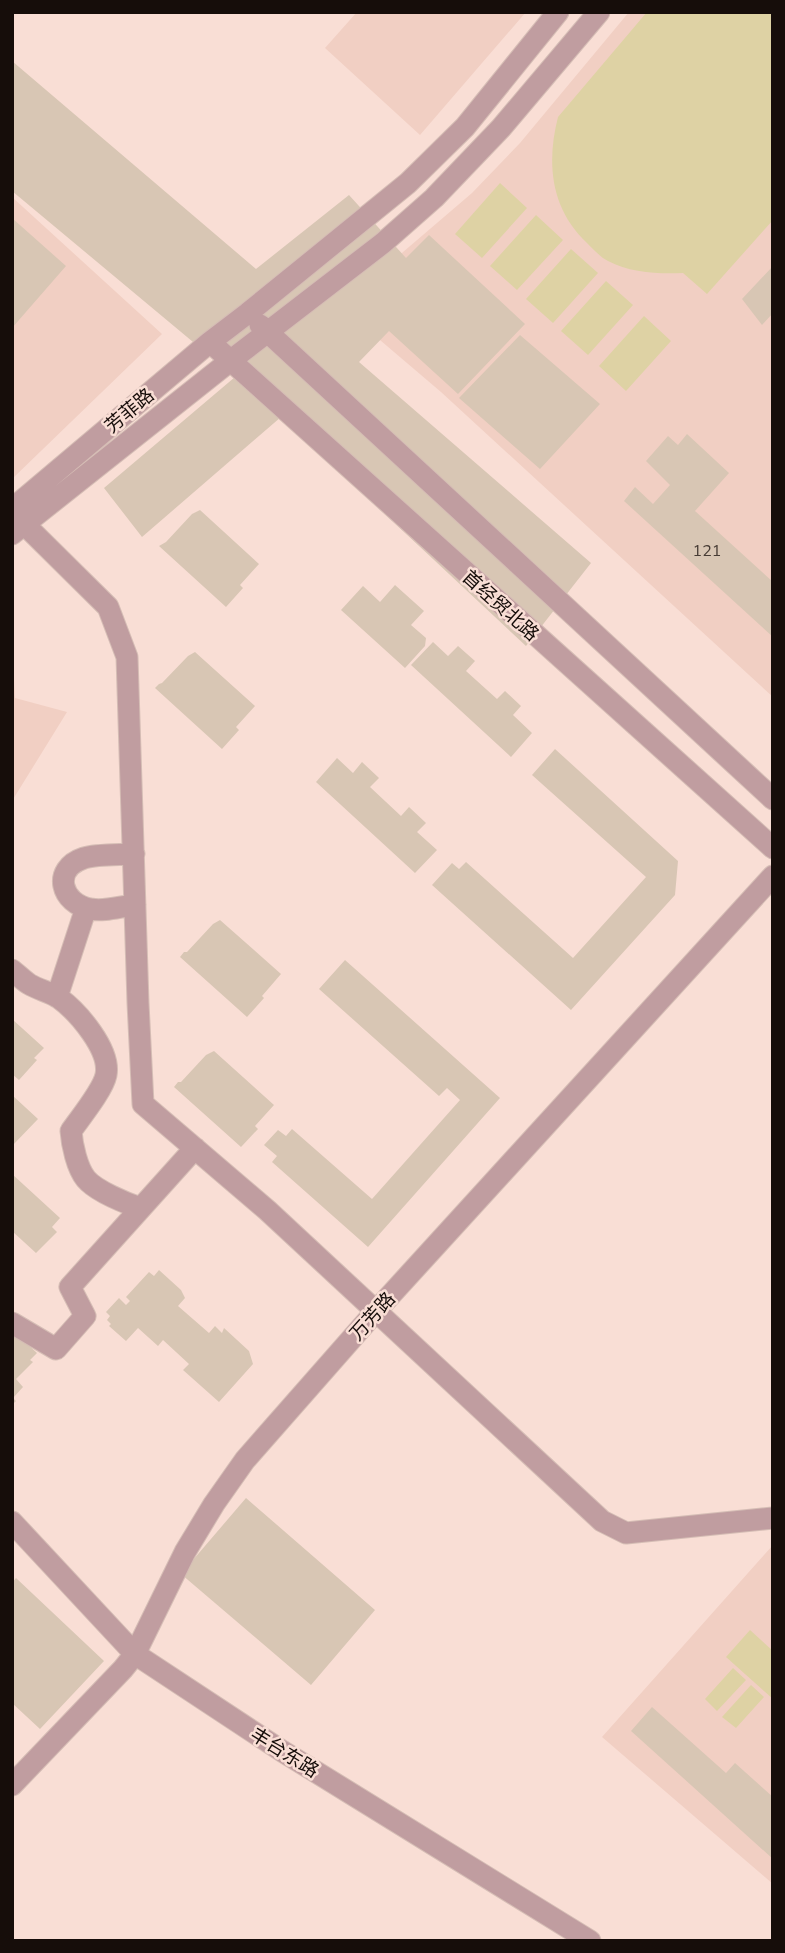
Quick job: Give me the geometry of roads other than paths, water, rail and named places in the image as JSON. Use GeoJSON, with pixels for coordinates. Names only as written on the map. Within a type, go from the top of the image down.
{"type":"FeatureCollection","features":[{"type":"Feature","properties":{"kind":"street","name":"芳菲路"},"geometry":{"type":"LineString","coordinates":[[15,520],[210,342],[408,183],[465,127],[558,12]]}},
{"type":"Feature","properties":{"kind":"street","name":"芳菲路"},"geometry":{"type":"LineString","coordinates":[[15,520],[230,361],[383,243],[434,198],[501,128],[599,12]]}},
{"type":"Feature","properties":{"kind":"street"},"geometry":{"type":"LineString","coordinates":[[362,222],[368,237],[383,243]]}},
{"type":"Feature","properties":{"kind":"street"},"geometry":{"type":"LineString","coordinates":[[248,313],[773,799]]}},
{"type":"Feature","properties":{"kind":"street","name":"首经贸北路"},"geometry":{"type":"LineString","coordinates":[[210,342],[773,848]]}},
{"type":"Feature","properties":{"kind":"street"},"geometry":{"type":"LineString","coordinates":[[15,520],[108,607],[127,657],[143,1104],[267,1210],[602,1521],[626,1533],[773,1518]]}},
{"type":"Feature","properties":{"kind":"street"},"geometry":{"type":"LineString","coordinates":[[134,854],[86,857],[70,865],[64,872],[62,884],[69,897],[86,908],[93,910],[135,905]]}},
{"type":"Feature","properties":{"kind":"street","name":"万芳路"},"geometry":{"type":"LineString","coordinates":[[12,1785],[111,1684],[135,1654],[185,1552],[245,1460],[376,1311],[773,876]]}},
{"type":"Feature","properties":{"kind":"street"},"geometry":{"type":"LineString","coordinates":[[57,997],[86,908]]}},
{"type":"Feature","properties":{"kind":"street"},"geometry":{"type":"LineString","coordinates":[[12,970],[28,984],[57,997],[82,1019],[100,1049],[106,1065],[106,1075],[71,1131],[73,1151],[86,1179],[114,1198],[141,1208]]}},
{"type":"Feature","properties":{"kind":"street"},"geometry":{"type":"LineString","coordinates":[[12,1323],[56,1349],[85,1316],[70,1287],[195,1148]]}},
{"type":"Feature","properties":{"kind":"street","name":"丰台东路"},"geometry":{"type":"LineString","coordinates":[[12,1522],[135,1654],[282,1751],[590,1941]]}}]}
